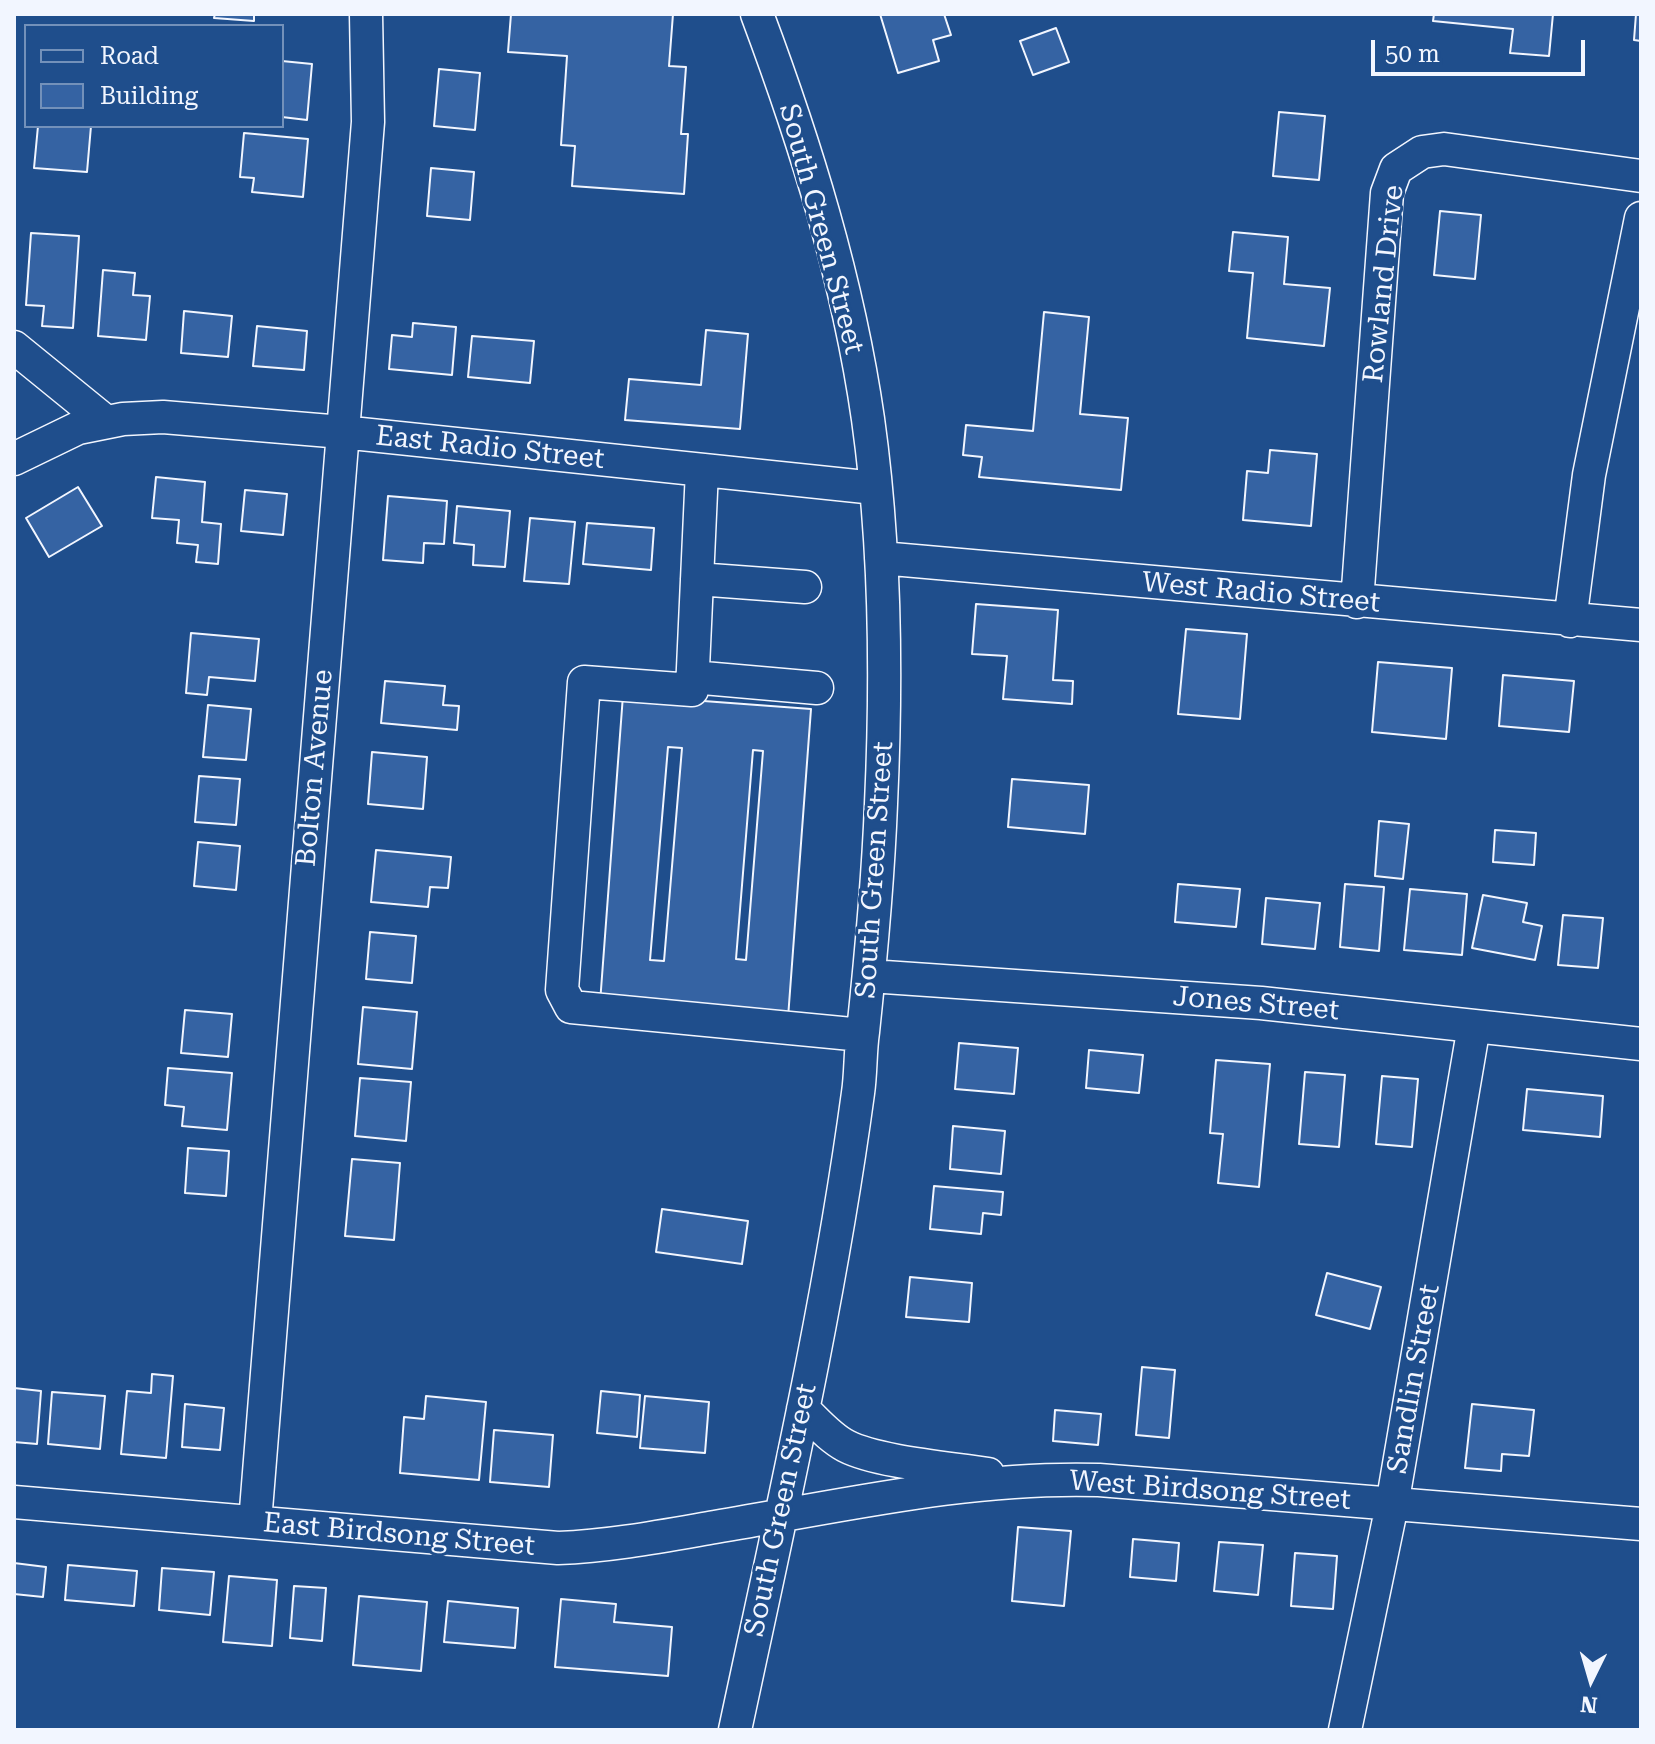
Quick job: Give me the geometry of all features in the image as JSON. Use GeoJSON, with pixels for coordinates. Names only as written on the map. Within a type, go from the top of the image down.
{"type":"FeatureCollection","features":[{"type":"Feature","properties":{"kind":"street","name":"Bolton Avenue"},"geometry":{"type":"LineString","coordinates":[[255,1522],[368,122],[366,14]]}},
{"type":"Feature","properties":{"kind":"street","name":"South Green Street"},"geometry":{"type":"LineString","coordinates":[[735,1730],[782,1516],[847,1170],[859,1086],[878,888],[884,743],[881,558],[867,418],[831,242],[796,122],[757,14]]}},
{"type":"Feature","properties":{"kind":"street","name":"Rowland Drive"},"geometry":{"type":"LineString","coordinates":[[1357,602],[1387,193],[1396,169],[1422,152],[1444,149],[1641,176]]}},
{"type":"Feature","properties":{"kind":"street"},"geometry":{"type":"LineString","coordinates":[[1570,621],[1589,475],[1641,218]]}},
{"type":"Feature","properties":{"kind":"street"},"geometry":{"type":"LineString","coordinates":[[14,347],[105,421]]}},
{"type":"Feature","properties":{"kind":"street","name":"East Radio Street"},"geometry":{"type":"LineString","coordinates":[[14,459],[67,432],[105,421],[163,417],[342,432],[875,488]]}},
{"type":"Feature","properties":{"kind":"street"},"geometry":{"type":"LineString","coordinates":[[702,470],[692,690],[584,682],[562,990],[571,1007],[862,1035]]}},
{"type":"Feature","properties":{"kind":"street","name":"West Radio Street"},"geometry":{"type":"LineString","coordinates":[[881,558],[1641,625]]}},
{"type":"Feature","properties":{"kind":"street"},"geometry":{"type":"LineString","coordinates":[[697,579],[805,587]]}},
{"type":"Feature","properties":{"kind":"street"},"geometry":{"type":"LineString","coordinates":[[692,677],[817,688]]}},
{"type":"Feature","properties":{"kind":"street","name":"Jones Street"},"geometry":{"type":"LineString","coordinates":[[870,976],[1261,1003],[1641,1044]]}},
{"type":"Feature","properties":{"kind":"street","name":"Sandlin Street"},"geometry":{"type":"LineString","coordinates":[[1345,1730],[1392,1505],[1474,1026]]}},
{"type":"Feature","properties":{"kind":"street"},"geometry":{"type":"LineString","coordinates":[[803,1409],[849,1448],[1022,1480]]}},
{"type":"Feature","properties":{"kind":"street","name":"West Birdsong Street"},"geometry":{"type":"LineString","coordinates":[[782,1516],[1022,1480],[1099,1480],[1641,1524]]}},
{"type":"Feature","properties":{"kind":"street","name":"East Birdsong Street"},"geometry":{"type":"LineString","coordinates":[[14,1502],[558,1548],[617,1543],[782,1516]]}},
{"type":"Feature","properties":{"kind":"building"},"geometry":{"type":"Polygon","coordinates":[[[215,14],[254,14],[254,21],[214,18],[215,14]]]}},
{"type":"Feature","properties":{"kind":"building"},"geometry":{"type":"Polygon","coordinates":[[[511,14],[673,14],[669,66],[686,67],[681,134],[688,134],[684,194],[572,186],[575,146],[561,145],[567,56],[508,52],[511,14]]]}},
{"type":"Feature","properties":{"kind":"building"},"geometry":{"type":"Polygon","coordinates":[[[880,14],[944,14],[951,35],[933,40],[939,61],[898,73],[880,14]]]}},
{"type":"Feature","properties":{"kind":"building"},"geometry":{"type":"Polygon","coordinates":[[[1434,14],[1553,14],[1549,56],[1510,53],[1513,29],[1433,21],[1434,14]]]}},
{"type":"Feature","properties":{"kind":"building"},"geometry":{"type":"Polygon","coordinates":[[[1636,14],[1641,14],[1641,41],[1634,40],[1636,14]]]}},
{"type":"Feature","properties":{"kind":"building"},"geometry":{"type":"Polygon","coordinates":[[[1056,28],[1069,62],[1033,75],[1020,41],[1056,28]]]}},
{"type":"Feature","properties":{"kind":"building"},"geometry":{"type":"Polygon","coordinates":[[[284,61],[312,64],[307,120],[284,117],[284,61]]]}},
{"type":"Feature","properties":{"kind":"building"},"geometry":{"type":"Polygon","coordinates":[[[439,69],[480,73],[475,130],[434,126],[439,69]]]}},
{"type":"Feature","properties":{"kind":"building"},"geometry":{"type":"Polygon","coordinates":[[[1279,112],[1325,116],[1319,180],[1273,176],[1279,112]]]}},
{"type":"Feature","properties":{"kind":"building"},"geometry":{"type":"Polygon","coordinates":[[[38,128],[91,128],[87,172],[34,168],[38,128]]]}},
{"type":"Feature","properties":{"kind":"building"},"geometry":{"type":"Polygon","coordinates":[[[244,133],[308,139],[303,197],[252,192],[254,178],[240,177],[244,133]]]}},
{"type":"Feature","properties":{"kind":"building"},"geometry":{"type":"Polygon","coordinates":[[[431,168],[474,172],[470,220],[427,216],[431,168]]]}},
{"type":"Feature","properties":{"kind":"building"},"geometry":{"type":"Polygon","coordinates":[[[1440,211],[1481,215],[1475,279],[1434,275],[1440,211]]]}},
{"type":"Feature","properties":{"kind":"building"},"geometry":{"type":"Polygon","coordinates":[[[1233,232],[1288,237],[1284,284],[1330,288],[1324,346],[1247,338],[1253,273],[1229,271],[1233,232]]]}},
{"type":"Feature","properties":{"kind":"building"},"geometry":{"type":"Polygon","coordinates":[[[31,233],[79,236],[73,328],[42,326],[44,306],[26,305],[31,233]]]}},
{"type":"Feature","properties":{"kind":"building"},"geometry":{"type":"Polygon","coordinates":[[[103,270],[135,273],[133,295],[150,296],[146,340],[98,336],[103,270]]]}},
{"type":"Feature","properties":{"kind":"building"},"geometry":{"type":"Polygon","coordinates":[[[184,311],[232,316],[228,357],[181,353],[184,311]]]}},
{"type":"Feature","properties":{"kind":"building"},"geometry":{"type":"Polygon","coordinates":[[[1044,312],[1089,317],[1080,414],[1128,418],[1121,490],[979,477],[982,457],[963,455],[966,425],[1033,431],[1044,312]]]}},
{"type":"Feature","properties":{"kind":"building"},"geometry":{"type":"Polygon","coordinates":[[[413,323],[456,327],[452,375],[389,369],[392,335],[412,337],[413,323]]]}},
{"type":"Feature","properties":{"kind":"building"},"geometry":{"type":"Polygon","coordinates":[[[257,326],[307,331],[304,370],[253,366],[257,326]]]}},
{"type":"Feature","properties":{"kind":"building"},"geometry":{"type":"Polygon","coordinates":[[[706,330],[748,334],[740,429],[625,420],[629,379],[701,385],[706,330]]]}},
{"type":"Feature","properties":{"kind":"building"},"geometry":{"type":"Polygon","coordinates":[[[472,336],[534,341],[530,383],[468,377],[472,336]]]}},
{"type":"Feature","properties":{"kind":"building"},"geometry":{"type":"Polygon","coordinates":[[[1270,450],[1317,454],[1311,526],[1243,520],[1247,471],[1268,473],[1270,450]]]}},
{"type":"Feature","properties":{"kind":"building"},"geometry":{"type":"Polygon","coordinates":[[[156,477],[205,482],[202,522],[221,524],[218,564],[196,562],[198,545],[177,543],[179,520],[152,518],[156,477]]]}},
{"type":"Feature","properties":{"kind":"building"},"geometry":{"type":"Polygon","coordinates":[[[78,487],[102,526],[49,557],[26,518],[78,487]]]}},
{"type":"Feature","properties":{"kind":"building"},"geometry":{"type":"Polygon","coordinates":[[[245,490],[287,494],[283,535],[241,531],[245,490]]]}},
{"type":"Feature","properties":{"kind":"building"},"geometry":{"type":"Polygon","coordinates":[[[388,496],[447,501],[444,544],[424,543],[423,563],[383,560],[388,496]]]}},
{"type":"Feature","properties":{"kind":"building"},"geometry":{"type":"Polygon","coordinates":[[[457,506],[510,511],[505,567],[473,565],[474,545],[454,543],[457,506]]]}},
{"type":"Feature","properties":{"kind":"building"},"geometry":{"type":"Polygon","coordinates":[[[530,518],[575,522],[569,584],[524,581],[530,518]]]}},
{"type":"Feature","properties":{"kind":"building"},"geometry":{"type":"Polygon","coordinates":[[[587,523],[654,528],[651,570],[583,564],[587,523]]]}},
{"type":"Feature","properties":{"kind":"building"},"geometry":{"type":"Polygon","coordinates":[[[976,604],[1058,610],[1053,680],[1073,681],[1072,704],[1003,699],[1007,656],[972,654],[976,604]]]}},
{"type":"Feature","properties":{"kind":"building"},"geometry":{"type":"Polygon","coordinates":[[[1186,629],[1247,634],[1240,719],[1178,714],[1186,629]]]}},
{"type":"Feature","properties":{"kind":"building"},"geometry":{"type":"Polygon","coordinates":[[[191,633],[259,639],[255,681],[209,677],[207,695],[186,693],[191,633]]]}},
{"type":"Feature","properties":{"kind":"building"},"geometry":{"type":"Polygon","coordinates":[[[1378,662],[1452,668],[1446,739],[1372,732],[1378,662]]]}},
{"type":"Feature","properties":{"kind":"building"},"geometry":{"type":"Polygon","coordinates":[[[1503,675],[1574,681],[1569,732],[1499,726],[1503,675]]]}},
{"type":"Feature","properties":{"kind":"building"},"geometry":{"type":"Polygon","coordinates":[[[385,681],[445,686],[443,705],[459,706],[457,730],[381,723],[385,681]]]}},
{"type":"Feature","properties":{"kind":"building"},"geometry":{"type":"Polygon","coordinates":[[[623,695],[811,709],[788,1018],[600,1003],[623,695]],[[668,747],[650,960],[664,961],[682,748],[668,747]],[[753,750],[736,959],[746,960],[763,751],[753,750]]]}},
{"type":"Feature","properties":{"kind":"building"},"geometry":{"type":"Polygon","coordinates":[[[208,705],[251,709],[246,760],[203,757],[208,705]]]}},
{"type":"Feature","properties":{"kind":"building"},"geometry":{"type":"Polygon","coordinates":[[[372,752],[427,757],[423,809],[368,804],[372,752]]]}},
{"type":"Feature","properties":{"kind":"building"},"geometry":{"type":"Polygon","coordinates":[[[199,776],[240,779],[236,825],[195,822],[199,776]]]}},
{"type":"Feature","properties":{"kind":"building"},"geometry":{"type":"Polygon","coordinates":[[[1012,779],[1089,785],[1085,834],[1008,827],[1012,779]]]}},
{"type":"Feature","properties":{"kind":"building"},"geometry":{"type":"Polygon","coordinates":[[[1379,821],[1409,824],[1403,879],[1375,876],[1379,821]]]}},
{"type":"Feature","properties":{"kind":"building"},"geometry":{"type":"Polygon","coordinates":[[[1495,830],[1536,833],[1534,865],[1493,862],[1495,830]]]}},
{"type":"Feature","properties":{"kind":"building"},"geometry":{"type":"Polygon","coordinates":[[[198,842],[240,846],[236,890],[194,886],[198,842]]]}},
{"type":"Feature","properties":{"kind":"building"},"geometry":{"type":"Polygon","coordinates":[[[376,850],[451,857],[448,888],[430,887],[428,907],[371,902],[376,850]]]}},
{"type":"Feature","properties":{"kind":"building"},"geometry":{"type":"Polygon","coordinates":[[[1178,884],[1240,889],[1236,927],[1175,922],[1178,884]]]}},
{"type":"Feature","properties":{"kind":"building"},"geometry":{"type":"Polygon","coordinates":[[[1345,884],[1384,887],[1379,951],[1340,947],[1345,884]]]}},
{"type":"Feature","properties":{"kind":"building"},"geometry":{"type":"Polygon","coordinates":[[[1410,889],[1467,894],[1462,955],[1404,950],[1410,889]]]}},
{"type":"Feature","properties":{"kind":"building"},"geometry":{"type":"Polygon","coordinates":[[[1483,895],[1527,903],[1523,922],[1542,926],[1535,960],[1472,948],[1483,895]]]}},
{"type":"Feature","properties":{"kind":"building"},"geometry":{"type":"Polygon","coordinates":[[[1266,898],[1320,903],[1315,949],[1262,944],[1266,898]]]}},
{"type":"Feature","properties":{"kind":"building"},"geometry":{"type":"Polygon","coordinates":[[[1563,915],[1603,918],[1598,968],[1558,965],[1563,915]]]}},
{"type":"Feature","properties":{"kind":"building"},"geometry":{"type":"Polygon","coordinates":[[[370,932],[416,936],[412,983],[366,979],[370,932]]]}},
{"type":"Feature","properties":{"kind":"building"},"geometry":{"type":"Polygon","coordinates":[[[363,1007],[417,1012],[412,1069],[358,1064],[363,1007]]]}},
{"type":"Feature","properties":{"kind":"building"},"geometry":{"type":"Polygon","coordinates":[[[185,1010],[232,1014],[228,1057],[181,1053],[185,1010]]]}},
{"type":"Feature","properties":{"kind":"building"},"geometry":{"type":"Polygon","coordinates":[[[959,1043],[1018,1048],[1014,1094],[955,1089],[959,1043]]]}},
{"type":"Feature","properties":{"kind":"building"},"geometry":{"type":"Polygon","coordinates":[[[1089,1050],[1143,1055],[1139,1093],[1086,1088],[1089,1050]]]}},
{"type":"Feature","properties":{"kind":"building"},"geometry":{"type":"Polygon","coordinates":[[[1216,1060],[1270,1064],[1259,1187],[1218,1183],[1223,1134],[1210,1133],[1216,1060]]]}},
{"type":"Feature","properties":{"kind":"building"},"geometry":{"type":"Polygon","coordinates":[[[168,1068],[232,1073],[227,1130],[182,1126],[184,1107],[165,1105],[168,1068]]]}},
{"type":"Feature","properties":{"kind":"building"},"geometry":{"type":"Polygon","coordinates":[[[1305,1072],[1345,1075],[1339,1147],[1299,1144],[1305,1072]]]}},
{"type":"Feature","properties":{"kind":"building"},"geometry":{"type":"Polygon","coordinates":[[[1382,1076],[1418,1079],[1412,1147],[1376,1144],[1382,1076]]]}},
{"type":"Feature","properties":{"kind":"building"},"geometry":{"type":"Polygon","coordinates":[[[360,1078],[411,1082],[406,1141],[355,1136],[360,1078]]]}},
{"type":"Feature","properties":{"kind":"building"},"geometry":{"type":"Polygon","coordinates":[[[1527,1089],[1603,1096],[1600,1137],[1523,1130],[1527,1089]]]}},
{"type":"Feature","properties":{"kind":"building"},"geometry":{"type":"Polygon","coordinates":[[[953,1126],[1005,1131],[1001,1174],[950,1169],[953,1126]]]}},
{"type":"Feature","properties":{"kind":"building"},"geometry":{"type":"Polygon","coordinates":[[[188,1148],[229,1151],[226,1196],[185,1193],[188,1148]]]}},
{"type":"Feature","properties":{"kind":"building"},"geometry":{"type":"Polygon","coordinates":[[[352,1159],[400,1163],[394,1240],[345,1236],[352,1159]]]}},
{"type":"Feature","properties":{"kind":"building"},"geometry":{"type":"Polygon","coordinates":[[[934,1186],[1003,1192],[1001,1215],[983,1213],[981,1234],[930,1229],[934,1186]]]}},
{"type":"Feature","properties":{"kind":"building"},"geometry":{"type":"Polygon","coordinates":[[[662,1209],[748,1221],[742,1264],[656,1252],[662,1209]]]}},
{"type":"Feature","properties":{"kind":"building"},"geometry":{"type":"Polygon","coordinates":[[[1327,1273],[1381,1287],[1370,1329],[1316,1315],[1327,1273]]]}},
{"type":"Feature","properties":{"kind":"building"},"geometry":{"type":"Polygon","coordinates":[[[910,1277],[972,1283],[969,1322],[906,1317],[910,1277]]]}},
{"type":"Feature","properties":{"kind":"building"},"geometry":{"type":"Polygon","coordinates":[[[1142,1367],[1175,1370],[1169,1438],[1136,1435],[1142,1367]]]}},
{"type":"Feature","properties":{"kind":"building"},"geometry":{"type":"Polygon","coordinates":[[[152,1374],[173,1376],[166,1458],[121,1454],[127,1391],[151,1393],[152,1374]]]}},
{"type":"Feature","properties":{"kind":"building"},"geometry":{"type":"Polygon","coordinates":[[[14,1388],[41,1391],[37,1444],[14,1442],[14,1388]]]}},
{"type":"Feature","properties":{"kind":"building"},"geometry":{"type":"Polygon","coordinates":[[[601,1391],[640,1395],[637,1437],[597,1433],[601,1391]]]}},
{"type":"Feature","properties":{"kind":"building"},"geometry":{"type":"Polygon","coordinates":[[[52,1392],[105,1396],[100,1449],[48,1444],[52,1392]]]}},
{"type":"Feature","properties":{"kind":"building"},"geometry":{"type":"Polygon","coordinates":[[[426,1396],[486,1402],[479,1480],[400,1473],[404,1417],[424,1419],[426,1396]]]}},
{"type":"Feature","properties":{"kind":"building"},"geometry":{"type":"Polygon","coordinates":[[[645,1396],[709,1402],[705,1453],[640,1448],[645,1396]]]}},
{"type":"Feature","properties":{"kind":"building"},"geometry":{"type":"Polygon","coordinates":[[[185,1404],[224,1408],[220,1450],[182,1447],[185,1404]]]}},
{"type":"Feature","properties":{"kind":"building"},"geometry":{"type":"Polygon","coordinates":[[[1472,1404],[1534,1410],[1529,1456],[1502,1454],[1501,1471],[1465,1468],[1472,1404]]]}},
{"type":"Feature","properties":{"kind":"building"},"geometry":{"type":"Polygon","coordinates":[[[1055,1410],[1101,1414],[1098,1445],[1053,1441],[1055,1410]]]}},
{"type":"Feature","properties":{"kind":"building"},"geometry":{"type":"Polygon","coordinates":[[[494,1430],[553,1435],[549,1487],[490,1482],[494,1430]]]}},
{"type":"Feature","properties":{"kind":"building"},"geometry":{"type":"Polygon","coordinates":[[[1018,1527],[1071,1531],[1064,1606],[1012,1601],[1018,1527]]]}},
{"type":"Feature","properties":{"kind":"building"},"geometry":{"type":"Polygon","coordinates":[[[1133,1539],[1179,1543],[1176,1581],[1130,1577],[1133,1539]]]}},
{"type":"Feature","properties":{"kind":"building"},"geometry":{"type":"Polygon","coordinates":[[[1219,1542],[1263,1545],[1258,1595],[1214,1591],[1219,1542]]]}},
{"type":"Feature","properties":{"kind":"building"},"geometry":{"type":"Polygon","coordinates":[[[1295,1553],[1337,1556],[1333,1609],[1291,1606],[1295,1553]]]}},
{"type":"Feature","properties":{"kind":"building"},"geometry":{"type":"Polygon","coordinates":[[[14,1563],[46,1567],[43,1597],[14,1594],[14,1563]]]}},
{"type":"Feature","properties":{"kind":"building"},"geometry":{"type":"Polygon","coordinates":[[[68,1565],[137,1571],[134,1606],[65,1600],[68,1565]]]}},
{"type":"Feature","properties":{"kind":"building"},"geometry":{"type":"Polygon","coordinates":[[[162,1568],[214,1572],[210,1615],[159,1610],[162,1568]]]}},
{"type":"Feature","properties":{"kind":"building"},"geometry":{"type":"Polygon","coordinates":[[[229,1576],[277,1580],[272,1646],[223,1642],[229,1576]]]}},
{"type":"Feature","properties":{"kind":"building"},"geometry":{"type":"Polygon","coordinates":[[[294,1586],[326,1588],[322,1641],[290,1638],[294,1586]]]}},
{"type":"Feature","properties":{"kind":"building"},"geometry":{"type":"Polygon","coordinates":[[[359,1596],[427,1602],[421,1671],[353,1665],[359,1596]]]}},
{"type":"Feature","properties":{"kind":"building"},"geometry":{"type":"Polygon","coordinates":[[[561,1599],[616,1604],[614,1622],[672,1627],[668,1676],[555,1667],[561,1599]]]}},
{"type":"Feature","properties":{"kind":"building"},"geometry":{"type":"Polygon","coordinates":[[[448,1601],[518,1608],[515,1648],[444,1642],[448,1601]]]}}]}
